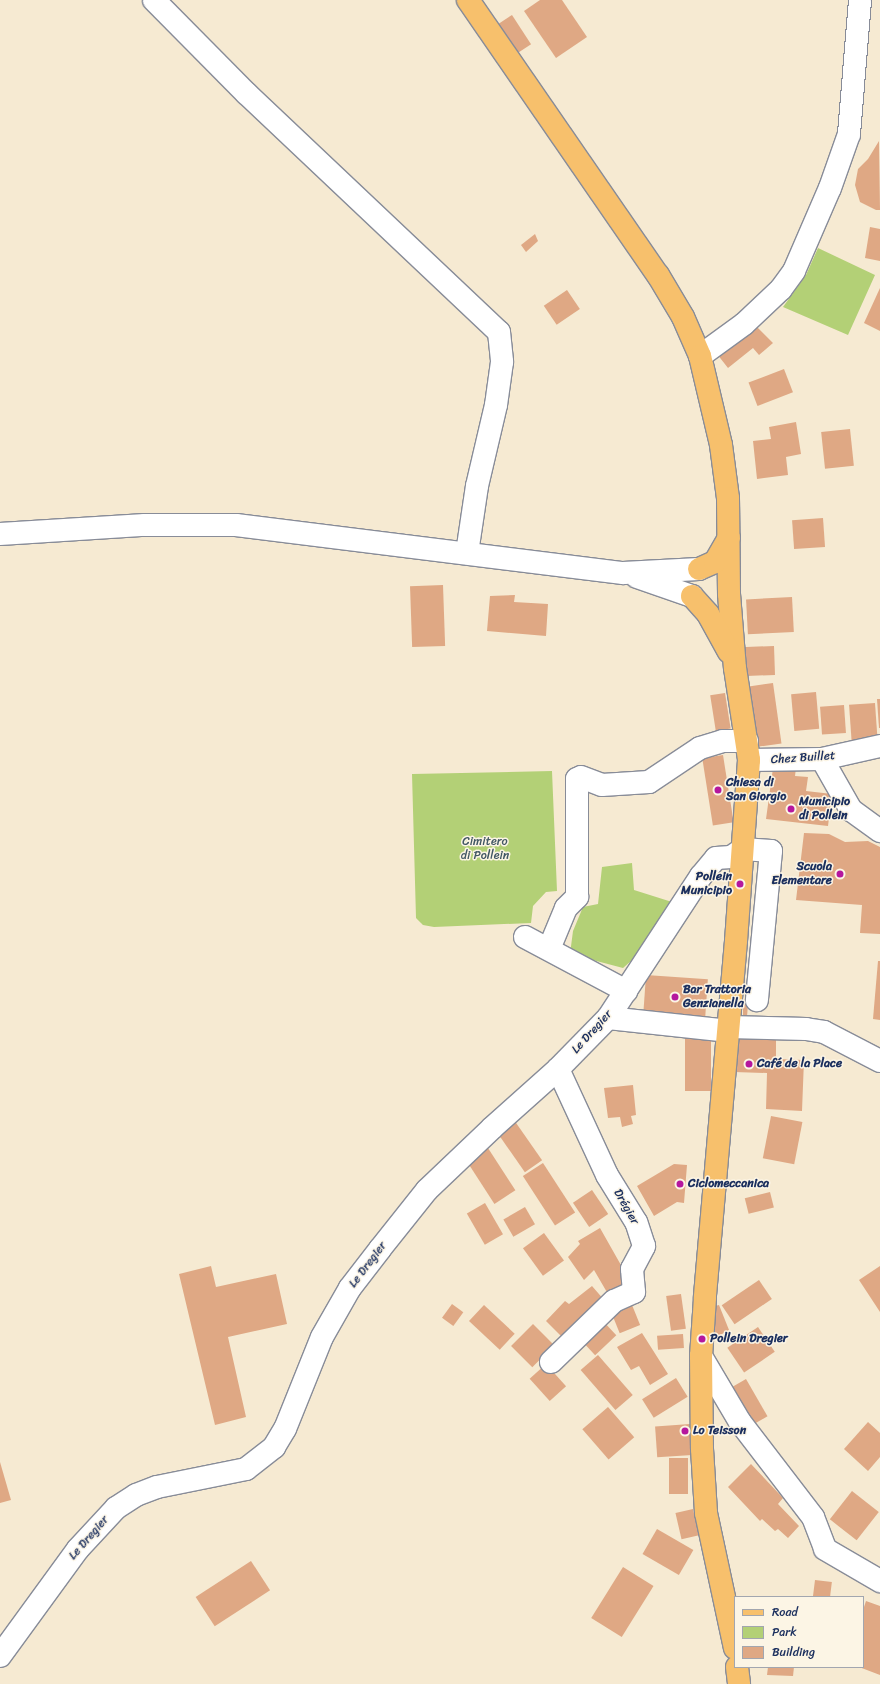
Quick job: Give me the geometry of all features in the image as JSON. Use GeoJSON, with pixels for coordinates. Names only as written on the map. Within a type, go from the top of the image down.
{"type":"FeatureCollection","features":[{"type":"Feature","properties":{"kind":"main road"},"geometry":{"type":"LineString","coordinates":[[468,0],[658,275],[683,317],[700,356],[721,445],[728,498],[729,537],[726,581],[735,668],[748,751],[736,941],[701,1356],[706,1513],[734,1643]]}},
{"type":"Feature","properties":{"kind":"main road"},"geometry":{"type":"LineString","coordinates":[[699,569],[715,562],[729,537]]}},
{"type":"Feature","properties":{"kind":"main road"},"geometry":{"type":"LineString","coordinates":[[699,569],[726,581]]}},
{"type":"Feature","properties":{"kind":"main road"},"geometry":{"type":"LineString","coordinates":[[692,596],[705,595],[716,590],[726,581]]}},
{"type":"Feature","properties":{"kind":"main road"},"geometry":{"type":"LineString","coordinates":[[692,596],[708,614],[724,639],[735,668]]}},
{"type":"Feature","properties":{"kind":"main road"},"geometry":{"type":"LineString","coordinates":[[737,1668],[739,1684]]}},
{"type":"Feature","properties":{"kind":"street"},"geometry":{"type":"LineString","coordinates":[[154,0],[252,98],[499,332],[502,362],[496,405],[477,486],[467,553]]}},
{"type":"Feature","properties":{"kind":"street"},"geometry":{"type":"LineString","coordinates":[[700,356],[744,324],[781,289],[794,271],[830,188],[850,134],[860,0]]}},
{"type":"Feature","properties":{"kind":"street"},"geometry":{"type":"LineString","coordinates":[[0,534],[145,525],[236,525],[623,573],[699,569]]}},
{"type":"Feature","properties":{"kind":"street"},"geometry":{"type":"LineString","coordinates":[[623,573],[692,596]]}},
{"type":"Feature","properties":{"kind":"street","name":"Chez Buillet"},"geometry":{"type":"LineString","coordinates":[[549,949],[566,908],[577,898],[577,779],[581,777],[602,785],[649,782],[700,748],[723,741],[748,751],[822,759],[880,746]]}},
{"type":"Feature","properties":{"kind":"street"},"geometry":{"type":"LineString","coordinates":[[822,759],[851,810],[880,831]]}},
{"type":"Feature","properties":{"kind":"street"},"geometry":{"type":"LineString","coordinates":[[743,848],[771,851],[757,1000]]}},
{"type":"Feature","properties":{"kind":"street","name":"Le Dregier"},"geometry":{"type":"LineString","coordinates":[[0,1656],[78,1549],[116,1508],[136,1495],[157,1487],[246,1469],[274,1447],[285,1429],[322,1337],[354,1283],[427,1190],[492,1128],[558,1069],[608,1018],[701,876],[716,858],[731,857],[743,848]]}},
{"type":"Feature","properties":{"kind":"street"},"geometry":{"type":"LineString","coordinates":[[525,937],[626,991]]}},
{"type":"Feature","properties":{"kind":"street"},"geometry":{"type":"LineString","coordinates":[[736,941],[763,942]]}},
{"type":"Feature","properties":{"kind":"street"},"geometry":{"type":"LineString","coordinates":[[608,1018],[729,1029],[806,1029],[824,1032],[880,1061]]}},
{"type":"Feature","properties":{"kind":"street","name":"Drégier"},"geometry":{"type":"LineString","coordinates":[[551,1362],[614,1300],[634,1292],[632,1269],[644,1246],[636,1222],[607,1175],[558,1069]]}},
{"type":"Feature","properties":{"kind":"street"},"geometry":{"type":"LineString","coordinates":[[701,1356],[740,1422],[813,1518],[825,1549],[880,1581]]}},
{"type":"Feature","properties":{"kind":"green space"},"geometry":{"type":"Polygon","coordinates":[[[818,248],[875,275],[848,335],[783,307],[806,275],[818,248]]]}},
{"type":"Feature","properties":{"kind":"green space","name":"Cimitero di Pollein"},"geometry":{"type":"Polygon","coordinates":[[[552,771],[557,891],[546,892],[533,906],[531,923],[434,927],[423,925],[416,918],[412,774],[552,771]]]}},
{"type":"Feature","properties":{"kind":"green space"},"geometry":{"type":"Polygon","coordinates":[[[632,863],[634,890],[672,902],[639,954],[623,968],[570,954],[573,931],[583,907],[598,904],[602,867],[632,863]]]}},
{"type":"Feature","properties":{"kind":"building"},"geometry":{"type":"Polygon","coordinates":[[[540,0],[562,0],[587,37],[556,58],[524,11],[540,0]]]}},
{"type":"Feature","properties":{"kind":"building"},"geometry":{"type":"Polygon","coordinates":[[[512,15],[531,44],[514,55],[495,26],[512,15]]]}},
{"type":"Feature","properties":{"kind":"building"},"geometry":{"type":"Polygon","coordinates":[[[879,141],[880,210],[876,210],[860,202],[855,185],[858,169],[868,159],[879,141]]]}},
{"type":"Feature","properties":{"kind":"building"},"geometry":{"type":"Polygon","coordinates":[[[870,227],[880,229],[880,261],[865,258],[870,227]]]}},
{"type":"Feature","properties":{"kind":"building"},"geometry":{"type":"Polygon","coordinates":[[[535,234],[538,241],[526,252],[521,245],[535,234]]]}},
{"type":"Feature","properties":{"kind":"building"},"geometry":{"type":"Polygon","coordinates":[[[880,288],[880,331],[864,323],[880,288]]]}},
{"type":"Feature","properties":{"kind":"building"},"geometry":{"type":"Polygon","coordinates":[[[567,290],[580,309],[557,325],[544,306],[567,290]]]}},
{"type":"Feature","properties":{"kind":"building"},"geometry":{"type":"Polygon","coordinates":[[[751,321],[773,343],[759,355],[753,348],[728,368],[717,354],[751,321]]]}},
{"type":"Feature","properties":{"kind":"building"},"geometry":{"type":"Polygon","coordinates":[[[784,369],[793,392],[757,406],[749,383],[784,369]]]}},
{"type":"Feature","properties":{"kind":"building"},"geometry":{"type":"Polygon","coordinates":[[[796,422],[801,454],[786,457],[788,475],[757,479],[753,441],[771,439],[769,427],[796,422]]]}},
{"type":"Feature","properties":{"kind":"building"},"geometry":{"type":"Polygon","coordinates":[[[850,429],[854,466],[825,469],[821,432],[850,429]]]}},
{"type":"Feature","properties":{"kind":"building"},"geometry":{"type":"Polygon","coordinates":[[[823,518],[825,547],[794,549],[792,520],[823,518]]]}},
{"type":"Feature","properties":{"kind":"building"},"geometry":{"type":"Polygon","coordinates":[[[443,585],[445,646],[412,647],[410,586],[443,585]]]}},
{"type":"Feature","properties":{"kind":"building"},"geometry":{"type":"Polygon","coordinates":[[[515,595],[514,602],[548,604],[546,636],[487,631],[490,596],[515,595]]]}},
{"type":"Feature","properties":{"kind":"building"},"geometry":{"type":"Polygon","coordinates":[[[792,597],[794,632],[748,634],[746,599],[792,597]]]}},
{"type":"Feature","properties":{"kind":"building"},"geometry":{"type":"Polygon","coordinates":[[[774,646],[775,675],[741,676],[740,647],[774,646]]]}},
{"type":"Feature","properties":{"kind":"building"},"geometry":{"type":"Polygon","coordinates":[[[773,683],[781,743],[754,747],[745,687],[773,683]]]}},
{"type":"Feature","properties":{"kind":"building"},"geometry":{"type":"Polygon","coordinates":[[[816,692],[819,729],[794,731],[791,694],[816,692]]]}},
{"type":"Feature","properties":{"kind":"building"},"geometry":{"type":"Polygon","coordinates":[[[725,693],[731,729],[716,731],[710,695],[725,693]]]}},
{"type":"Feature","properties":{"kind":"building"},"geometry":{"type":"Polygon","coordinates":[[[877,699],[880,699],[880,728],[879,728],[877,699]]]}},
{"type":"Feature","properties":{"kind":"building"},"geometry":{"type":"Polygon","coordinates":[[[875,703],[878,742],[852,744],[849,705],[875,703]]]}},
{"type":"Feature","properties":{"kind":"building"},"geometry":{"type":"Polygon","coordinates":[[[844,705],[846,733],[822,735],[820,707],[844,705]]]}},
{"type":"Feature","properties":{"kind":"building","name":"Chiesa di San Giorgio"},"geometry":{"type":"Polygon","coordinates":[[[723,755],[734,822],[713,825],[702,758],[723,755]]]}},
{"type":"Feature","properties":{"kind":"building"},"geometry":{"type":"Polygon","coordinates":[[[773,768],[796,768],[795,776],[808,777],[806,791],[832,794],[828,826],[766,819],[773,768]]]}},
{"type":"Feature","properties":{"kind":"building","name":"Scuola Elementare"},"geometry":{"type":"Polygon","coordinates":[[[804,833],[829,834],[845,842],[868,841],[880,847],[880,934],[860,933],[862,905],[796,900],[804,833]]]}},
{"type":"Feature","properties":{"kind":"building"},"geometry":{"type":"Polygon","coordinates":[[[878,961],[880,961],[880,1020],[873,1019],[878,961]]]}},
{"type":"Feature","properties":{"kind":"building","name":"Bar Trattoria Genzianella"},"geometry":{"type":"Polygon","coordinates":[[[646,975],[708,979],[705,1019],[643,1015],[646,975]]]}},
{"type":"Feature","properties":{"kind":"building"},"geometry":{"type":"Polygon","coordinates":[[[743,1003],[748,1003],[747,1017],[743,1017],[743,1003]]]}},
{"type":"Feature","properties":{"kind":"building"},"geometry":{"type":"Polygon","coordinates":[[[685,1037],[711,1037],[711,1091],[685,1091],[685,1037]]]}},
{"type":"Feature","properties":{"kind":"building"},"geometry":{"type":"Polygon","coordinates":[[[735,1038],[776,1040],[776,1059],[804,1060],[802,1111],[766,1109],[767,1073],[734,1072],[735,1038]]]}},
{"type":"Feature","properties":{"kind":"building"},"geometry":{"type":"Polygon","coordinates":[[[633,1085],[636,1115],[631,1116],[633,1124],[622,1127],[620,1117],[608,1118],[604,1088],[633,1085]]]}},
{"type":"Feature","properties":{"kind":"building"},"geometry":{"type":"Polygon","coordinates":[[[771,1116],[802,1122],[794,1164],[763,1158],[771,1116]]]}},
{"type":"Feature","properties":{"kind":"building"},"geometry":{"type":"Polygon","coordinates":[[[514,1120],[542,1160],[525,1172],[497,1132],[514,1120]]]}},
{"type":"Feature","properties":{"kind":"building"},"geometry":{"type":"Polygon","coordinates":[[[486,1145],[515,1190],[494,1204],[465,1159],[486,1145]]]}},
{"type":"Feature","properties":{"kind":"building"},"geometry":{"type":"Polygon","coordinates":[[[543,1163],[575,1212],[555,1226],[523,1176],[543,1163]]]}},
{"type":"Feature","properties":{"kind":"building"},"geometry":{"type":"Polygon","coordinates":[[[674,1164],[687,1165],[684,1203],[677,1202],[654,1216],[637,1186],[674,1164]]]}},
{"type":"Feature","properties":{"kind":"building"},"geometry":{"type":"Polygon","coordinates":[[[592,1190],[608,1214],[589,1227],[573,1203],[592,1190]]]}},
{"type":"Feature","properties":{"kind":"building"},"geometry":{"type":"Polygon","coordinates":[[[770,1192],[774,1208],[749,1214],[745,1198],[770,1192]]]}},
{"type":"Feature","properties":{"kind":"building"},"geometry":{"type":"Polygon","coordinates":[[[485,1203],[503,1234],[485,1245],[467,1214],[485,1203]]]}},
{"type":"Feature","properties":{"kind":"building"},"geometry":{"type":"Polygon","coordinates":[[[525,1207],[535,1224],[513,1237],[503,1220],[525,1207]]]}},
{"type":"Feature","properties":{"kind":"building"},"geometry":{"type":"Polygon","coordinates":[[[600,1228],[630,1281],[608,1294],[594,1270],[584,1280],[568,1257],[580,1244],[578,1241],[600,1228]]]}},
{"type":"Feature","properties":{"kind":"building"},"geometry":{"type":"Polygon","coordinates":[[[544,1233],[564,1261],[543,1276],[523,1248],[544,1233]]]}},
{"type":"Feature","properties":{"kind":"building"},"geometry":{"type":"Polygon","coordinates":[[[211,1266],[216,1287],[276,1274],[287,1324],[228,1337],[246,1417],[215,1425],[179,1274],[211,1266]]]}},
{"type":"Feature","properties":{"kind":"building"},"geometry":{"type":"Polygon","coordinates":[[[880,1266],[880,1312],[859,1280],[880,1266]]]}},
{"type":"Feature","properties":{"kind":"building"},"geometry":{"type":"Polygon","coordinates":[[[759,1280],[772,1299],[735,1324],[722,1305],[759,1280]]]}},
{"type":"Feature","properties":{"kind":"building"},"geometry":{"type":"Polygon","coordinates":[[[592,1286],[605,1301],[564,1339],[546,1321],[565,1301],[569,1304],[592,1286]]]}},
{"type":"Feature","properties":{"kind":"building"},"geometry":{"type":"Polygon","coordinates":[[[681,1294],[686,1329],[671,1331],[666,1296],[681,1294]]]}},
{"type":"Feature","properties":{"kind":"building"},"geometry":{"type":"Polygon","coordinates":[[[630,1300],[640,1325],[620,1333],[610,1308],[630,1300]]]}},
{"type":"Feature","properties":{"kind":"building"},"geometry":{"type":"Polygon","coordinates":[[[452,1304],[463,1312],[453,1326],[442,1318],[452,1304]]]}},
{"type":"Feature","properties":{"kind":"building"},"geometry":{"type":"Polygon","coordinates":[[[484,1305],[515,1334],[500,1350],[469,1321],[484,1305]]]}},
{"type":"Feature","properties":{"kind":"building"},"geometry":{"type":"Polygon","coordinates":[[[719,1305],[729,1330],[715,1338],[708,1308],[719,1305]]]}},
{"type":"Feature","properties":{"kind":"building"},"geometry":{"type":"Polygon","coordinates":[[[602,1320],[616,1335],[595,1355],[581,1340],[602,1320]]]}},
{"type":"Feature","properties":{"kind":"building"},"geometry":{"type":"Polygon","coordinates":[[[533,1324],[554,1345],[532,1367],[511,1346],[533,1324]]]}},
{"type":"Feature","properties":{"kind":"building"},"geometry":{"type":"Polygon","coordinates":[[[758,1327],[775,1352],[744,1373],[727,1348],[758,1327]]]}},
{"type":"Feature","properties":{"kind":"building"},"geometry":{"type":"Polygon","coordinates":[[[642,1333],[668,1374],[650,1385],[639,1366],[631,1370],[617,1347],[642,1333]]]}},
{"type":"Feature","properties":{"kind":"building"},"geometry":{"type":"Polygon","coordinates":[[[683,1334],[684,1348],[658,1350],[657,1336],[683,1334]]]}},
{"type":"Feature","properties":{"kind":"building"},"geometry":{"type":"Polygon","coordinates":[[[598,1355],[633,1395],[615,1410],[581,1370],[598,1355]]]}},
{"type":"Feature","properties":{"kind":"building"},"geometry":{"type":"Polygon","coordinates":[[[546,1364],[566,1386],[550,1401],[530,1379],[546,1364]]]}},
{"type":"Feature","properties":{"kind":"building"},"geometry":{"type":"Polygon","coordinates":[[[676,1378],[688,1397],[654,1418],[642,1399],[676,1378]]]}},
{"type":"Feature","properties":{"kind":"building"},"geometry":{"type":"Polygon","coordinates":[[[746,1379],[768,1416],[752,1425],[730,1388],[746,1379]]]}},
{"type":"Feature","properties":{"kind":"building"},"geometry":{"type":"Polygon","coordinates":[[[608,1407],[634,1437],[609,1459],[582,1429],[608,1407]]]}},
{"type":"Feature","properties":{"kind":"building"},"geometry":{"type":"Polygon","coordinates":[[[868,1422],[880,1433],[880,1457],[868,1471],[844,1449],[868,1422]]]}},
{"type":"Feature","properties":{"kind":"building"},"geometry":{"type":"Polygon","coordinates":[[[690,1424],[692,1455],[657,1457],[655,1426],[690,1424]]]}},
{"type":"Feature","properties":{"kind":"building"},"geometry":{"type":"Polygon","coordinates":[[[669,1458],[688,1458],[688,1494],[669,1494],[669,1458]]]}},
{"type":"Feature","properties":{"kind":"building"},"geometry":{"type":"Polygon","coordinates":[[[0,1462],[11,1500],[0,1503],[0,1462]]]}},
{"type":"Feature","properties":{"kind":"building"},"geometry":{"type":"Polygon","coordinates":[[[751,1464],[783,1498],[778,1504],[799,1526],[788,1538],[778,1529],[775,1531],[762,1519],[760,1521],[728,1487],[751,1464]]]}},
{"type":"Feature","properties":{"kind":"building"},"geometry":{"type":"Polygon","coordinates":[[[852,1491],[879,1512],[857,1540],[830,1519],[852,1491]]]}},
{"type":"Feature","properties":{"kind":"building"},"geometry":{"type":"Polygon","coordinates":[[[693,1509],[699,1535],[682,1539],[675,1513],[693,1509]]]}},
{"type":"Feature","properties":{"kind":"building"},"geometry":{"type":"Polygon","coordinates":[[[657,1529],[693,1550],[679,1575],[642,1554],[657,1529]]]}},
{"type":"Feature","properties":{"kind":"building"},"geometry":{"type":"Polygon","coordinates":[[[251,1561],[270,1590],[215,1626],[196,1597],[251,1561]]]}},
{"type":"Feature","properties":{"kind":"building"},"geometry":{"type":"Polygon","coordinates":[[[623,1567],[654,1586],[622,1637],[591,1618],[623,1567]]]}},
{"type":"Feature","properties":{"kind":"building"},"geometry":{"type":"Polygon","coordinates":[[[815,1580],[832,1582],[830,1596],[813,1596],[815,1580]]]}},
{"type":"Feature","properties":{"kind":"building"},"geometry":{"type":"Polygon","coordinates":[[[866,1601],[880,1606],[880,1675],[862,1668],[864,1668],[864,1607],[866,1601]]]}},
{"type":"Feature","properties":{"kind":"building"},"geometry":{"type":"Polygon","coordinates":[[[768,1668],[794,1668],[793,1676],[767,1675],[768,1668]]]}},
{"type":"Feature","properties":{"kind":"place","name":"Chiesa di San Giorgio"},"geometry":{"type":"Point","coordinates":[718,790]}},
{"type":"Feature","properties":{"kind":"place","name":"Municipio di Pollein"},"geometry":{"type":"Point","coordinates":[791,809]}},
{"type":"Feature","properties":{"kind":"place","name":"Scuola Elementare"},"geometry":{"type":"Point","coordinates":[840,874]}},
{"type":"Feature","properties":{"kind":"place","name":"Pollein Municipio"},"geometry":{"type":"Point","coordinates":[740,884]}},
{"type":"Feature","properties":{"kind":"place","name":"Bar Trattoria Genzianella"},"geometry":{"type":"Point","coordinates":[675,997]}},
{"type":"Feature","properties":{"kind":"place","name":"Café de la Place"},"geometry":{"type":"Point","coordinates":[749,1064]}},
{"type":"Feature","properties":{"kind":"place","name":"Ciclomeccanica"},"geometry":{"type":"Point","coordinates":[680,1184]}},
{"type":"Feature","properties":{"kind":"place","name":"Pollein Dregier"},"geometry":{"type":"Point","coordinates":[702,1339]}},
{"type":"Feature","properties":{"kind":"place","name":"Lo Teisson"},"geometry":{"type":"Point","coordinates":[685,1431]}}]}
